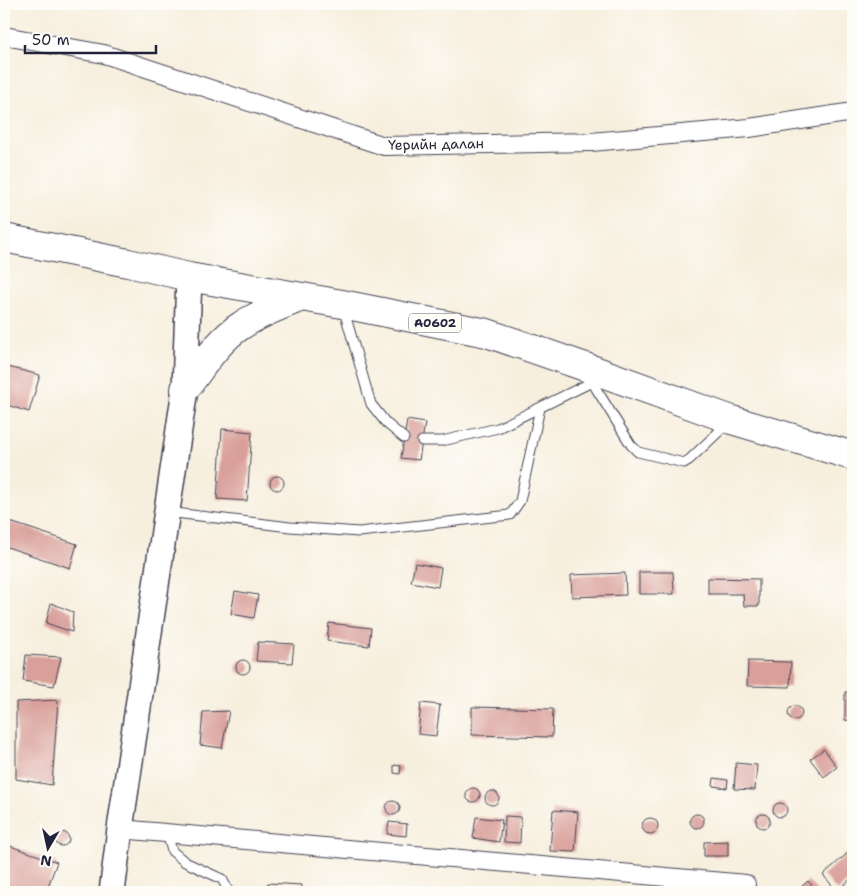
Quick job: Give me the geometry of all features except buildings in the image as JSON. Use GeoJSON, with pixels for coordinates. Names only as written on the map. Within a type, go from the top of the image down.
{"type":"FeatureCollection","features":[{"type":"Feature","properties":{"kind":"highway","name":"A0602"},"geometry":{"type":"LineString","coordinates":[[4,238],[189,277],[342,304],[487,333],[593,376],[853,456]]}},
{"type":"Feature","properties":{"kind":"highway"},"geometry":{"type":"LineString","coordinates":[[185,389],[220,344],[241,325],[302,297]]}},
{"type":"Feature","properties":{"kind":"street","name":"Үерийн далан"},"geometry":{"type":"LineString","coordinates":[[4,36],[104,54],[384,146],[591,142],[749,128],[853,112]]}},
{"type":"Feature","properties":{"kind":"street"},"geometry":{"type":"LineString","coordinates":[[112,892],[185,389],[189,277]]}},
{"type":"Feature","properties":{"kind":"street"},"geometry":{"type":"LineString","coordinates":[[120,829],[746,884]]}},
{"type":"Feature","properties":{"kind":"lane"},"geometry":{"type":"LineString","coordinates":[[342,304],[371,404],[386,423],[404,438]]}},
{"type":"Feature","properties":{"kind":"lane"},"geometry":{"type":"LineString","coordinates":[[422,441],[442,441],[498,428],[540,408],[593,376],[631,445],[638,452],[684,463],[732,420]]}},
{"type":"Feature","properties":{"kind":"lane"},"geometry":{"type":"LineString","coordinates":[[167,512],[290,528],[359,532],[510,515],[520,501],[540,408]]}},
{"type":"Feature","properties":{"kind":"lane"},"geometry":{"type":"LineString","coordinates":[[167,833],[172,851],[185,862],[222,879],[227,888],[226,892]]}}]}
